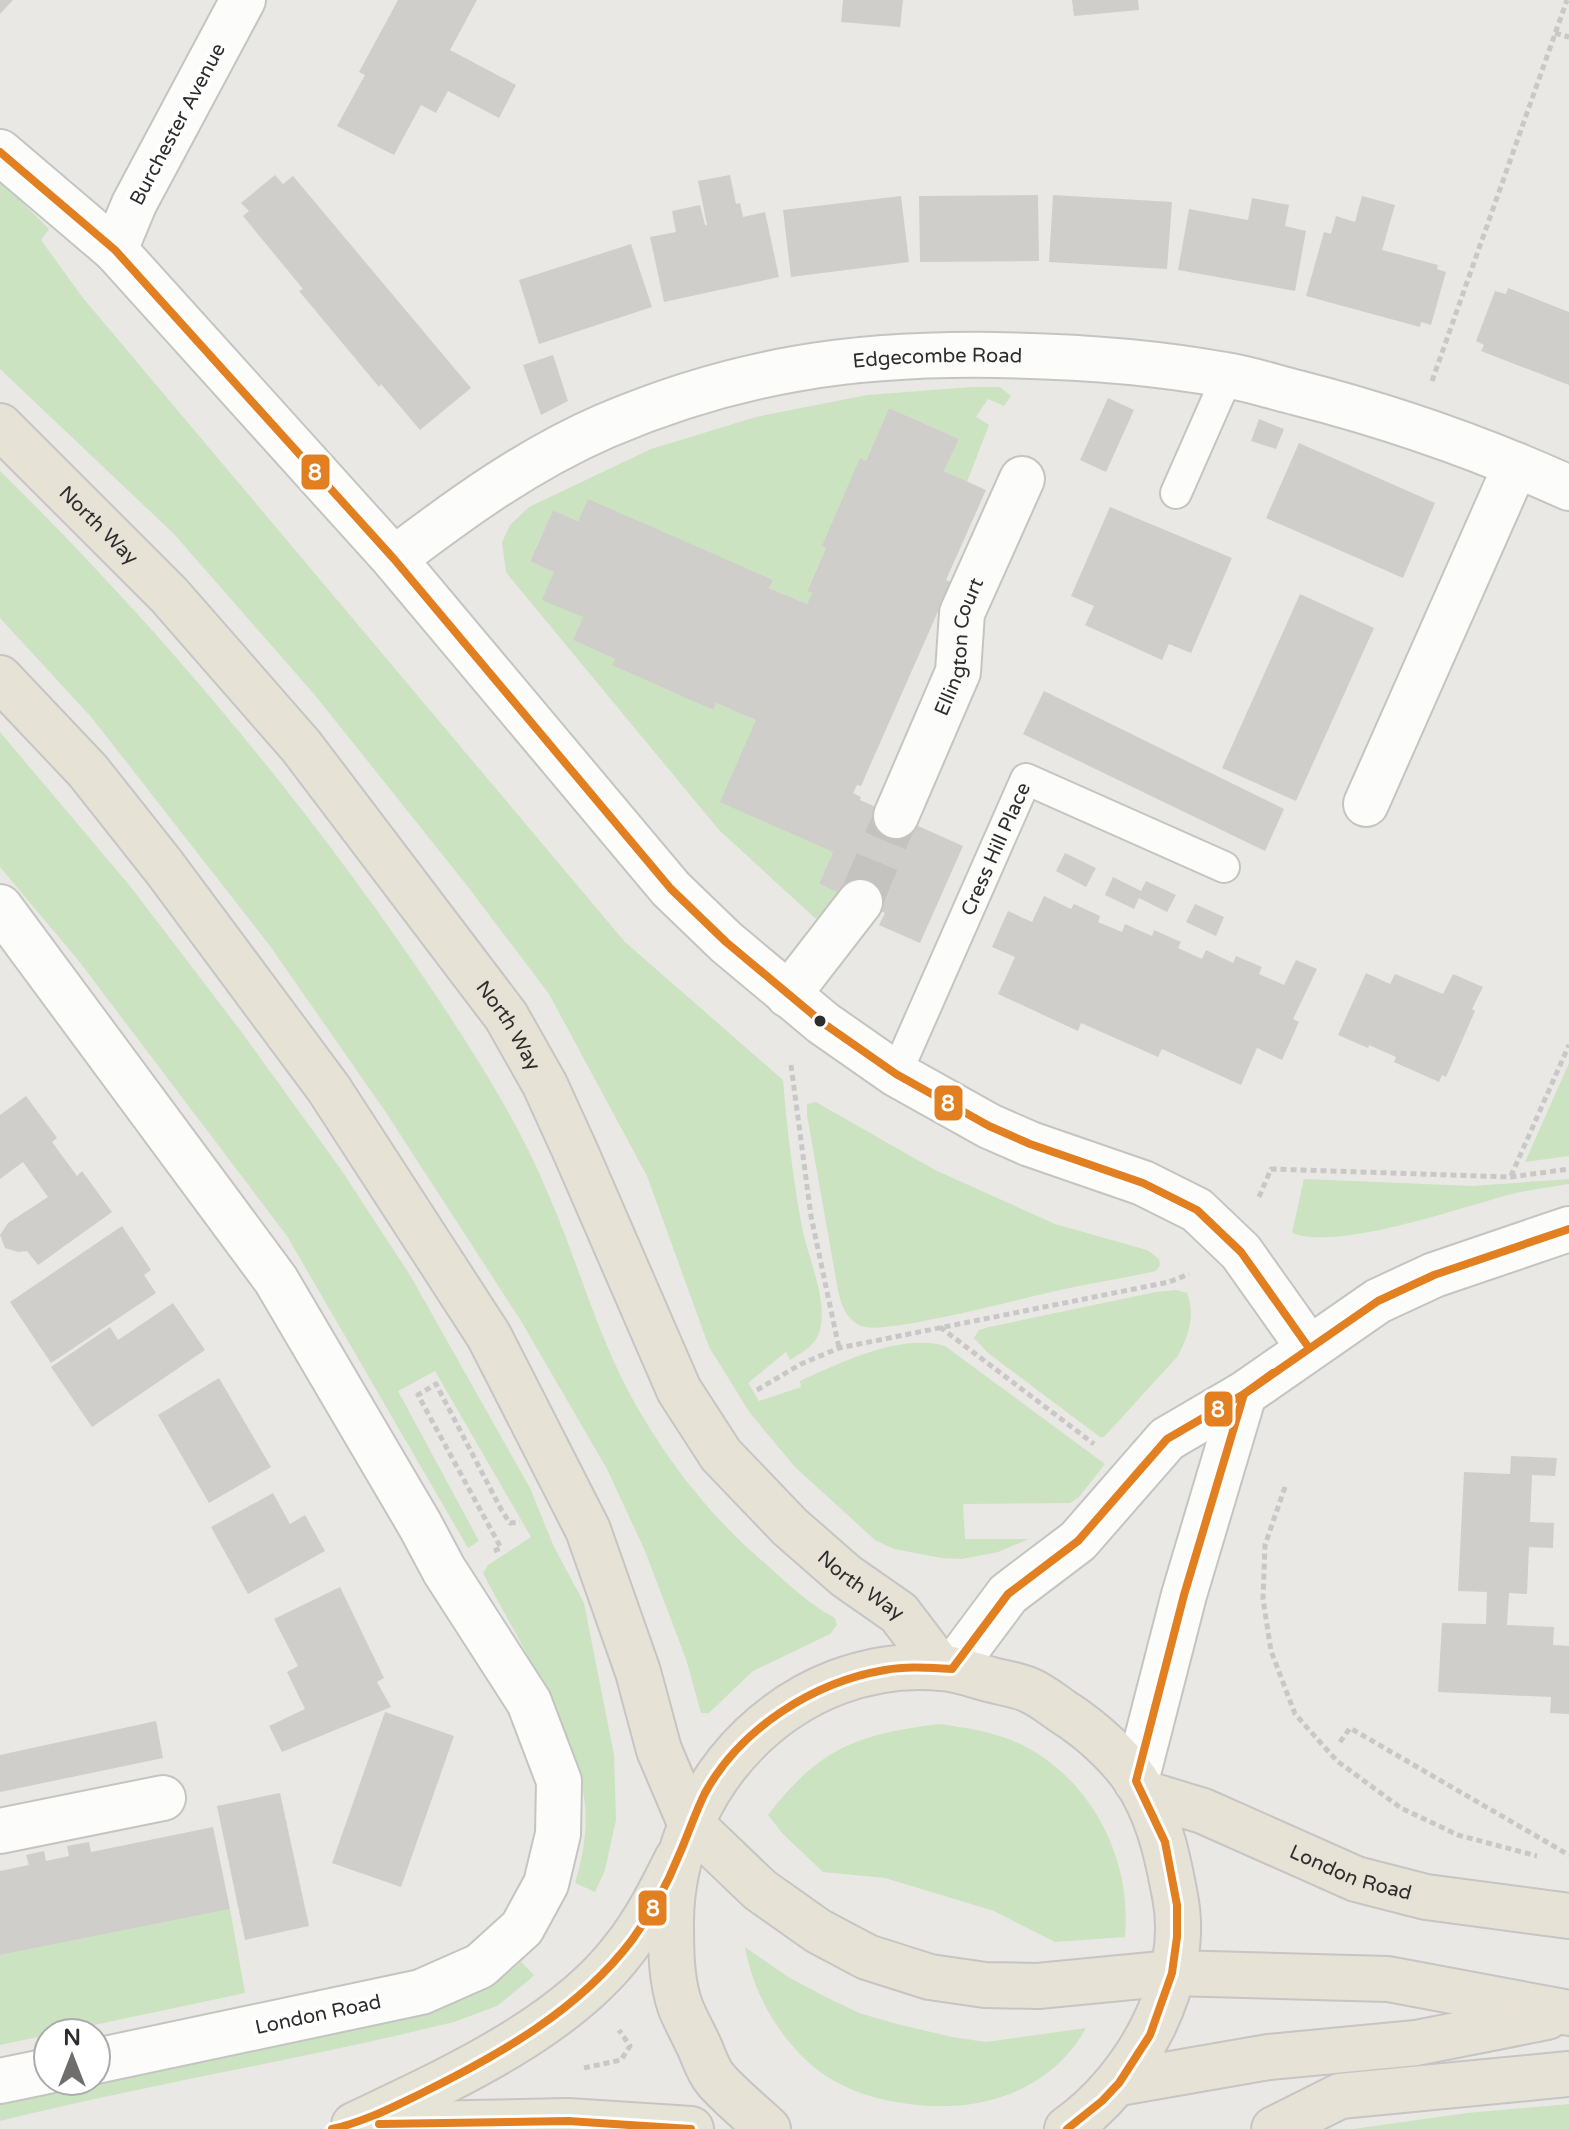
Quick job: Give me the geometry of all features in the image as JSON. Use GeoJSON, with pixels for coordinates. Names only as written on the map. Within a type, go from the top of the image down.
{"type":"FeatureCollection","features":[{"type":"Feature","properties":{"kind":"highway","name":"North Way"},"geometry":{"type":"LineString","coordinates":[[0,426],[169,595],[301,746],[506,1016],[545,1085],[679,1390],[721,1455],[790,1527],[846,1576],[899,1613],[946,1668]]}},
{"type":"Feature","properties":{"kind":"highway"},"geometry":{"type":"LineString","coordinates":[[0,678],[88,771],[164,867],[329,1089],[489,1336],[588,1530],[638,1672],[684,1840],[818,1931],[867,1957],[930,1977],[985,1985],[1038,1986],[1172,1973],[1388,1979],[1568,2013]]}},
{"type":"Feature","properties":{"kind":"highway"},"geometry":{"type":"LineString","coordinates":[[768,2129],[714,2078],[679,2005],[672,1970],[671,1901],[684,1840],[716,1775],[748,1738],[799,1700],[846,1679],[889,1669],[946,1668],[1030,1691],[1090,1729],[1140,1787],[1165,1842],[1177,1905],[1177,1937],[1172,1973],[1150,2035],[1107,2104]]}},
{"type":"Feature","properties":{"kind":"highway","name":"London Road"},"geometry":{"type":"LineString","coordinates":[[1140,1787],[1203,1811],[1356,1879],[1426,1897],[1569,1916]]}},
{"type":"Feature","properties":{"kind":"highway"},"geometry":{"type":"LineString","coordinates":[[1067,2129],[1107,2104],[1269,2057],[1416,2043],[1568,2013]]}},
{"type":"Feature","properties":{"kind":"highway"},"geometry":{"type":"LineString","coordinates":[[1416,2043],[1569,2067]]}},
{"type":"Feature","properties":{"kind":"highway"},"geometry":{"type":"LineString","coordinates":[[1274,2129],[1340,2096],[1569,2074]]}},
{"type":"Feature","properties":{"kind":"main road"},"geometry":{"type":"LineString","coordinates":[[343,2127],[464,2073],[554,2015],[593,1983],[623,1952],[652,1911],[684,1840]]}},
{"type":"Feature","properties":{"kind":"main road"},"geometry":{"type":"LineString","coordinates":[[343,2127],[568,2121],[691,2129]]}},
{"type":"Feature","properties":{"kind":"street","name":"Burchester Avenue"},"geometry":{"type":"LineString","coordinates":[[115,250],[134,204],[243,0]]}},
{"type":"Feature","properties":{"kind":"street"},"geometry":{"type":"LineString","coordinates":[[0,152],[115,250],[394,559],[671,889],[726,942],[823,1023],[896,1074],[989,1126],[1030,1144],[1143,1183],[1197,1210],[1241,1252],[1309,1348]]}},
{"type":"Feature","properties":{"kind":"street","name":"Edgecombe Road"},"geometry":{"type":"LineString","coordinates":[[394,559],[466,503],[535,460],[604,427],[673,400],[795,367],[909,356],[1041,356],[1164,365],[1228,375],[1416,427],[1569,488]]}},
{"type":"Feature","properties":{"kind":"street"},"geometry":{"type":"LineString","coordinates":[[1366,804],[1516,465]]}},
{"type":"Feature","properties":{"kind":"street","name":"Ellington Court"},"geometry":{"type":"LineString","coordinates":[[896,816],[958,672],[962,613],[1022,479]]}},
{"type":"Feature","properties":{"kind":"street"},"geometry":{"type":"LineString","coordinates":[[788,995],[860,902]]}},
{"type":"Feature","properties":{"kind":"street","name":"London Road"},"geometry":{"type":"LineString","coordinates":[[0,907],[276,1280],[444,1570],[529,1702],[559,1781],[558,1834],[546,1884],[522,1928],[480,1966],[421,1992],[112,2058]]}},
{"type":"Feature","properties":{"kind":"street"},"geometry":{"type":"LineString","coordinates":[[946,1668],[1008,1594],[1078,1541],[1167,1439],[1244,1394],[1378,1301],[1434,1275],[1569,1229]]}},
{"type":"Feature","properties":{"kind":"street"},"geometry":{"type":"LineString","coordinates":[[1140,1787],[1184,1595],[1244,1394]]}},
{"type":"Feature","properties":{"kind":"street"},"geometry":{"type":"LineString","coordinates":[[0,1831],[163,1798]]}},
{"type":"Feature","properties":{"kind":"street"},"geometry":{"type":"LineString","coordinates":[[0,2081],[32,2074]]}},
{"type":"Feature","properties":{"kind":"lane"},"geometry":{"type":"LineString","coordinates":[[1176,493],[1228,375]]}},
{"type":"Feature","properties":{"kind":"lane","name":"Cress Hill Place"},"geometry":{"type":"LineString","coordinates":[[896,1074],[1026,779],[1224,867]]}},
{"type":"Feature","properties":{"kind":"path"},"geometry":{"type":"LineString","coordinates":[[1416,427],[1567,0]]}},
{"type":"Feature","properties":{"kind":"path"},"geometry":{"type":"LineString","coordinates":[[1555,33],[1569,37]]}},
{"type":"Feature","properties":{"kind":"path"},"geometry":{"type":"LineString","coordinates":[[788,995],[791,1069],[811,1216],[839,1348]]}},
{"type":"Feature","properties":{"kind":"path"},"geometry":{"type":"LineString","coordinates":[[1511,1177],[1569,1045]]}},
{"type":"Feature","properties":{"kind":"path"},"geometry":{"type":"LineString","coordinates":[[1257,1203],[1271,1169],[1511,1177],[1569,1169]]}},
{"type":"Feature","properties":{"kind":"path"},"geometry":{"type":"LineString","coordinates":[[757,1390],[801,1364],[839,1348],[1169,1282]]}},
{"type":"Feature","properties":{"kind":"path"},"geometry":{"type":"LineString","coordinates":[[939,1326],[1134,1475]]}},
{"type":"Feature","properties":{"kind":"path"},"geometry":{"type":"LineString","coordinates":[[436,1384],[502,1511],[510,1523],[520,1522]]}},
{"type":"Feature","properties":{"kind":"path"},"geometry":{"type":"LineString","coordinates":[[1285,1487],[1265,1545],[1263,1599],[1271,1651],[1295,1714],[1337,1761],[1401,1808],[1458,1835],[1539,1856]]}},
{"type":"Feature","properties":{"kind":"path"},"geometry":{"type":"LineString","coordinates":[[1340,1742],[1350,1728],[1569,1855]]}},
{"type":"Feature","properties":{"kind":"path"},"geometry":{"type":"LineString","coordinates":[[582,2069],[621,2060],[630,2046],[619,2030]]}},
{"type":"Feature","properties":{"kind":"green space"},"geometry":{"type":"Polygon","coordinates":[[[0,180],[49,229],[41,240],[83,298],[625,942],[783,1080],[796,1191],[822,1318],[818,1335],[808,1348],[790,1360],[786,1352],[748,1383],[759,1401],[801,1387],[800,1381],[871,1352],[909,1343],[945,1346],[1105,1464],[1079,1497],[1070,1503],[963,1504],[965,1539],[1029,1539],[998,1552],[962,1559],[894,1549],[875,1540],[795,1467],[750,1413],[709,1347],[647,1176],[549,994],[314,694],[174,534],[0,369],[0,180]]]}},
{"type":"Feature","properties":{"kind":"green space"},"geometry":{"type":"Polygon","coordinates":[[[1000,387],[1011,396],[1004,406],[988,399],[976,417],[989,425],[967,482],[944,471],[959,439],[889,408],[823,546],[826,548],[807,590],[812,593],[807,604],[769,588],[772,580],[588,500],[578,521],[553,510],[530,560],[554,572],[583,617],[573,640],[615,659],[613,665],[713,710],[716,703],[756,720],[833,852],[819,884],[839,893],[824,914],[816,919],[719,830],[506,572],[502,542],[510,525],[529,507],[651,449],[756,417],[867,395],[1000,387]]]}},
{"type":"Feature","properties":{"kind":"green space"},"geometry":{"type":"Polygon","coordinates":[[[0,471],[178,659],[288,793],[392,932],[485,1071],[512,1119],[547,1191],[619,1373],[660,1444],[692,1488],[728,1529],[800,1594],[835,1618],[837,1625],[830,1634],[753,1671],[709,1713],[701,1713],[686,1659],[645,1551],[607,1469],[521,1321],[385,1111],[270,946],[92,718],[0,618],[0,471]]]}},
{"type":"Feature","properties":{"kind":"green space"},"geometry":{"type":"Polygon","coordinates":[[[0,732],[130,886],[340,1168],[410,1275],[530,1488],[554,1547],[584,1603],[614,1755],[616,1820],[605,1870],[595,1892],[575,1883],[585,1826],[585,1803],[577,1765],[555,1709],[483,1573],[488,1565],[531,1537],[435,1371],[398,1391],[479,1541],[468,1548],[287,1236],[78,960],[0,867],[0,732]]]}},
{"type":"Feature","properties":{"kind":"green space"},"geometry":{"type":"Polygon","coordinates":[[[1569,1063],[1569,1156],[1525,1162],[1569,1063]]]}},
{"type":"Feature","properties":{"kind":"green space"},"geometry":{"type":"Polygon","coordinates":[[[816,1102],[935,1170],[1055,1224],[1147,1250],[1159,1259],[1160,1265],[1156,1271],[925,1321],[875,1328],[861,1326],[847,1314],[838,1291],[807,1115],[807,1104],[816,1102]]]}},
{"type":"Feature","properties":{"kind":"green space"},"geometry":{"type":"Polygon","coordinates":[[[1304,1179],[1473,1186],[1569,1179],[1569,1184],[1508,1195],[1399,1226],[1312,1237],[1292,1233],[1304,1179]]]}},
{"type":"Feature","properties":{"kind":"green space"},"geometry":{"type":"Polygon","coordinates":[[[1176,1290],[1187,1293],[1191,1310],[1188,1333],[1178,1356],[1104,1437],[988,1353],[974,1338],[979,1330],[989,1327],[1176,1290]]]}},
{"type":"Feature","properties":{"kind":"green space"},"geometry":{"type":"Polygon","coordinates":[[[939,1724],[1007,1738],[1052,1764],[1072,1783],[1090,1804],[1115,1854],[1126,1909],[1125,1937],[1055,1942],[994,1911],[885,1878],[823,1872],[782,1833],[768,1815],[805,1774],[842,1748],[885,1733],[939,1724]]]}},
{"type":"Feature","properties":{"kind":"green space"},"geometry":{"type":"Polygon","coordinates":[[[230,1909],[245,1993],[112,2021],[112,2017],[32,2017],[32,2038],[0,2045],[0,1955],[230,1909]]]}},
{"type":"Feature","properties":{"kind":"green space"},"geometry":{"type":"Polygon","coordinates":[[[745,1947],[788,1977],[826,1997],[859,2013],[897,2024],[986,2042],[1086,2028],[1070,2052],[1050,2071],[1004,2096],[951,2106],[923,2106],[884,2100],[838,2083],[817,2070],[796,2050],[776,2024],[760,1995],[745,1947]]]}},
{"type":"Feature","properties":{"kind":"green space"},"geometry":{"type":"Polygon","coordinates":[[[521,1962],[534,1975],[497,2006],[454,2022],[112,2095],[112,2077],[431,2007],[479,1990],[521,1962]]]}},
{"type":"Feature","properties":{"kind":"green space"},"geometry":{"type":"Polygon","coordinates":[[[32,2094],[32,2097],[104,2097],[0,2121],[0,2101],[32,2094]]]}},
{"type":"Feature","properties":{"kind":"green space"},"geometry":{"type":"Polygon","coordinates":[[[1569,2104],[1569,2129],[1353,2129],[1467,2113],[1569,2104]]]}},
{"type":"Feature","properties":{"kind":"building"},"geometry":{"type":"Polygon","coordinates":[[[0,0],[13,0],[0,14],[0,0]]]}},
{"type":"Feature","properties":{"kind":"building"},"geometry":{"type":"Polygon","coordinates":[[[398,0],[477,0],[450,50],[516,85],[499,118],[448,91],[436,113],[421,105],[394,155],[337,126],[365,75],[359,72],[398,0]]]}},
{"type":"Feature","properties":{"kind":"building"},"geometry":{"type":"Polygon","coordinates":[[[843,0],[903,0],[900,27],[841,22],[843,0]]]}},
{"type":"Feature","properties":{"kind":"building"},"geometry":{"type":"Polygon","coordinates":[[[1072,0],[1138,0],[1139,10],[1074,16],[1072,0]]]}},
{"type":"Feature","properties":{"kind":"building"},"geometry":{"type":"Polygon","coordinates":[[[275,175],[283,184],[293,176],[471,388],[420,430],[381,384],[379,387],[299,291],[303,289],[243,216],[249,211],[241,203],[275,175]]]}},
{"type":"Feature","properties":{"kind":"building"},"geometry":{"type":"Polygon","coordinates":[[[730,175],[736,204],[740,203],[743,217],[765,212],[779,277],[664,302],[650,237],[676,232],[672,211],[700,205],[707,225],[698,181],[730,175]]]}},
{"type":"Feature","properties":{"kind":"building"},"geometry":{"type":"Polygon","coordinates":[[[1038,195],[1039,261],[920,262],[919,196],[1038,195]]]}},
{"type":"Feature","properties":{"kind":"building"},"geometry":{"type":"Polygon","coordinates":[[[1053,195],[1172,202],[1167,269],[1049,262],[1053,195]]]}},
{"type":"Feature","properties":{"kind":"building"},"geometry":{"type":"Polygon","coordinates":[[[901,196],[909,262],[791,277],[783,210],[901,196]]]}},
{"type":"Feature","properties":{"kind":"building"},"geometry":{"type":"Polygon","coordinates":[[[1362,196],[1395,205],[1382,250],[1438,265],[1437,269],[1446,272],[1431,325],[1421,322],[1420,327],[1306,296],[1324,232],[1331,234],[1336,216],[1355,222],[1362,196]]]}},
{"type":"Feature","properties":{"kind":"building"},"geometry":{"type":"Polygon","coordinates":[[[1252,198],[1289,205],[1285,226],[1306,231],[1295,291],[1178,270],[1189,209],[1248,220],[1252,198]]]}},
{"type":"Feature","properties":{"kind":"building"},"geometry":{"type":"Polygon","coordinates":[[[631,244],[652,307],[539,344],[519,280],[631,244]]]}},
{"type":"Feature","properties":{"kind":"building"},"geometry":{"type":"Polygon","coordinates":[[[1508,288],[1569,312],[1569,385],[1481,351],[1484,345],[1476,341],[1495,291],[1506,294],[1508,288]]]}},
{"type":"Feature","properties":{"kind":"building"},"geometry":{"type":"Polygon","coordinates":[[[553,355],[568,401],[541,415],[523,365],[553,355]]]}},
{"type":"Feature","properties":{"kind":"building"},"geometry":{"type":"Polygon","coordinates":[[[1108,398],[1134,410],[1106,472],[1080,460],[1108,398]]]}},
{"type":"Feature","properties":{"kind":"building"},"geometry":{"type":"Polygon","coordinates":[[[889,408],[959,439],[944,471],[986,490],[946,580],[951,582],[861,786],[857,785],[853,793],[861,797],[860,800],[963,846],[920,943],[879,925],[885,913],[819,884],[833,852],[720,802],[756,720],[716,703],[713,710],[612,665],[615,659],[573,640],[583,617],[542,600],[554,572],[530,561],[553,510],[578,521],[588,499],[773,580],[769,588],[807,604],[812,593],[807,591],[826,548],[822,546],[860,458],[866,461],[889,408]]]}},
{"type":"Feature","properties":{"kind":"building"},"geometry":{"type":"Polygon","coordinates":[[[1259,419],[1284,429],[1276,449],[1251,441],[1259,419]]]}},
{"type":"Feature","properties":{"kind":"building"},"geometry":{"type":"Polygon","coordinates":[[[1299,443],[1435,503],[1403,578],[1266,518],[1299,443]]]}},
{"type":"Feature","properties":{"kind":"building"},"geometry":{"type":"Polygon","coordinates":[[[1110,507],[1232,558],[1191,653],[1169,644],[1162,660],[1085,625],[1094,606],[1071,596],[1110,507]]]}},
{"type":"Feature","properties":{"kind":"building"},"geometry":{"type":"Polygon","coordinates":[[[1300,594],[1374,628],[1296,801],[1222,768],[1300,594]]]}},
{"type":"Feature","properties":{"kind":"building"},"geometry":{"type":"Polygon","coordinates":[[[1044,691],[1284,809],[1265,851],[1023,734],[1044,691]]]}},
{"type":"Feature","properties":{"kind":"building"},"geometry":{"type":"Polygon","coordinates":[[[1065,853],[1096,868],[1086,887],[1056,871],[1065,853]]]}},
{"type":"Feature","properties":{"kind":"building"},"geometry":{"type":"Polygon","coordinates":[[[1113,877],[1141,891],[1146,881],[1176,895],[1167,912],[1139,898],[1134,909],[1105,895],[1113,877]]]}},
{"type":"Feature","properties":{"kind":"building"},"geometry":{"type":"Polygon","coordinates":[[[1044,896],[1071,909],[1074,904],[1100,916],[1098,922],[1122,932],[1125,924],[1152,936],[1154,930],[1181,942],[1178,948],[1202,959],[1206,950],[1233,963],[1236,956],[1262,967],[1259,974],[1284,985],[1296,960],[1317,969],[1293,1019],[1299,1022],[1282,1060],[1257,1048],[1241,1085],[1162,1049],[1158,1057],[1081,1023],[1078,1031],[998,994],[1015,957],[992,947],[1008,911],[1032,922],[1044,896]]]}},
{"type":"Feature","properties":{"kind":"building"},"geometry":{"type":"Polygon","coordinates":[[[1195,904],[1224,917],[1216,936],[1186,922],[1195,904]]]}},
{"type":"Feature","properties":{"kind":"building"},"geometry":{"type":"Polygon","coordinates":[[[1366,973],[1390,984],[1395,974],[1443,994],[1453,974],[1483,987],[1446,1077],[1442,1075],[1439,1082],[1394,1062],[1396,1057],[1338,1035],[1366,973]]]}},
{"type":"Feature","properties":{"kind":"building"},"geometry":{"type":"Polygon","coordinates":[[[26,1096],[57,1138],[52,1142],[77,1176],[82,1171],[112,1212],[38,1265],[27,1251],[5,1248],[0,1235],[8,1223],[48,1197],[23,1162],[0,1179],[0,1115],[26,1096]]]}},
{"type":"Feature","properties":{"kind":"building"},"geometry":{"type":"Polygon","coordinates":[[[122,1226],[151,1270],[144,1275],[156,1293],[51,1363],[10,1302],[122,1226]]]}},
{"type":"Feature","properties":{"kind":"building"},"geometry":{"type":"Polygon","coordinates":[[[173,1303],[205,1350],[92,1427],[51,1367],[110,1327],[118,1340],[173,1303]]]}},
{"type":"Feature","properties":{"kind":"building"},"geometry":{"type":"Polygon","coordinates":[[[219,1378],[271,1467],[209,1503],[158,1415],[219,1378]]]}},
{"type":"Feature","properties":{"kind":"building"},"geometry":{"type":"Polygon","coordinates":[[[1511,1456],[1557,1458],[1555,1476],[1532,1475],[1530,1522],[1554,1523],[1553,1548],[1529,1547],[1527,1594],[1509,1593],[1507,1625],[1554,1627],[1553,1645],[1569,1646],[1569,1714],[1550,1713],[1551,1697],[1438,1692],[1442,1623],[1486,1624],[1487,1592],[1458,1591],[1464,1472],[1510,1474],[1511,1456]]]}},
{"type":"Feature","properties":{"kind":"building"},"geometry":{"type":"Polygon","coordinates":[[[273,1493],[290,1524],[305,1515],[325,1551],[248,1594],[211,1527],[273,1493]]]}},
{"type":"Feature","properties":{"kind":"building"},"geometry":{"type":"Polygon","coordinates":[[[340,1587],[384,1678],[377,1682],[391,1707],[282,1752],[269,1726],[305,1709],[287,1672],[298,1666],[274,1619],[340,1587]]]}},
{"type":"Feature","properties":{"kind":"building"},"geometry":{"type":"Polygon","coordinates":[[[385,1712],[454,1736],[401,1887],[332,1863],[385,1712]]]}},
{"type":"Feature","properties":{"kind":"building"},"geometry":{"type":"Polygon","coordinates":[[[156,1721],[163,1758],[0,1792],[0,1755],[156,1721]]]}},
{"type":"Feature","properties":{"kind":"building"},"geometry":{"type":"Polygon","coordinates":[[[280,1793],[309,1926],[245,1940],[217,1806],[280,1793]]]}},
{"type":"Feature","properties":{"kind":"building"},"geometry":{"type":"Polygon","coordinates":[[[213,1827],[230,1909],[0,1955],[0,1871],[29,1865],[26,1855],[44,1851],[46,1861],[69,1856],[67,1846],[89,1842],[91,1852],[213,1827]]]}},
{"type":"Feature","properties":{"kind":"tunnel"},"geometry":{"type":"LineString","coordinates":[[860,902],[896,816]]}},
{"type":"Feature","properties":{"kind":"transit line","name":"8"},"geometry":{"type":"LineString","coordinates":[[0,152],[115,250],[394,559],[671,889],[726,942],[823,1023],[896,1074],[989,1126],[1030,1144],[1143,1183],[1197,1210],[1241,1252],[1309,1348]]}},
{"type":"Feature","properties":{"kind":"transit line","name":"8"},"geometry":{"type":"LineString","coordinates":[[332,2129],[389,2109],[480,2063],[536,2028],[588,1988],[632,1940],[652,1910],[705,1793],[720,1770],[738,1748],[781,1712],[831,1685],[858,1676],[902,1668],[952,1669],[1008,1594],[1078,1541],[1167,1439],[1244,1394],[1378,1301],[1434,1275],[1569,1229]]}},
{"type":"Feature","properties":{"kind":"transit line","name":"8"},"geometry":{"type":"LineString","coordinates":[[1067,2129],[1119,2083],[1150,2035],[1172,1973],[1177,1905],[1165,1842],[1136,1781],[1184,1595],[1244,1394],[1273,1373]]}},
{"type":"Feature","properties":{"kind":"transit line","name":"8"},"geometry":{"type":"LineString","coordinates":[[379,2124],[568,2121],[691,2129]]}}]}
